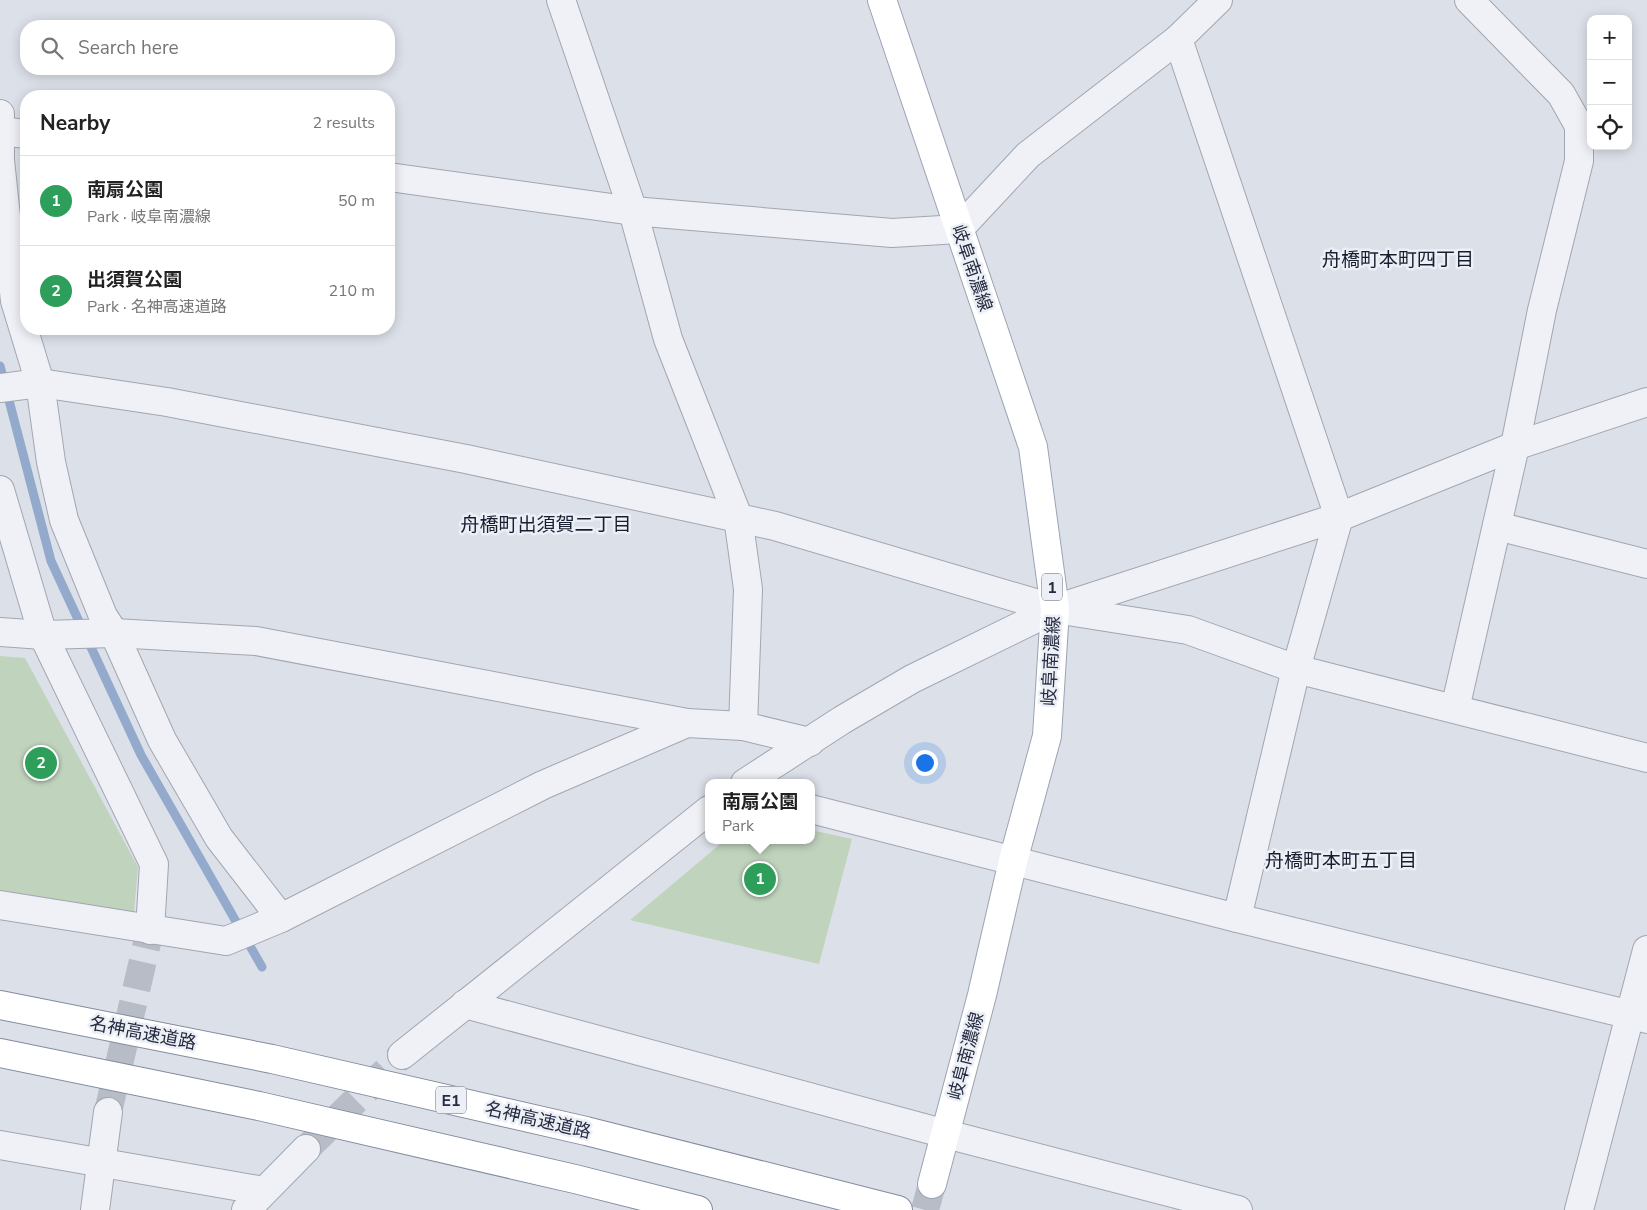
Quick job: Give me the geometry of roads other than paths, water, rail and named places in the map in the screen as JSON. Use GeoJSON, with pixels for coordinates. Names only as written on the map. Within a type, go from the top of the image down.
{"type":"FeatureCollection","features":[{"type":"Feature","properties":{"kind":"main road","name":"岐阜南濃線"},"geometry":{"type":"LineString","coordinates":[[882,0],[1033,448],[1055,609],[1047,736],[1013,861],[982,995],[932,1184]]}},
{"type":"Feature","properties":{"kind":"main road","name":"名神高速道路"},"geometry":{"type":"LineString","coordinates":[[0,1005],[281,1061],[586,1131],[898,1210]]}},
{"type":"Feature","properties":{"kind":"main road"},"geometry":{"type":"LineString","coordinates":[[0,1053],[268,1108],[575,1179],[698,1210]]}},
{"type":"Feature","properties":{"kind":"street"},"geometry":{"type":"LineString","coordinates":[[561,0],[633,211],[668,339],[738,518],[748,589],[743,726]]}},
{"type":"Feature","properties":{"kind":"street"},"geometry":{"type":"LineString","coordinates":[[395,178],[633,211],[892,233],[959,229],[1028,155],[1178,39],[1218,0]]}},
{"type":"Feature","properties":{"kind":"street"},"geometry":{"type":"LineString","coordinates":[[1455,709],[1516,446],[1542,310],[1580,161],[1580,126],[1561,94],[1469,0]]}},
{"type":"Feature","properties":{"kind":"street"},"geometry":{"type":"LineString","coordinates":[[1178,39],[1339,518],[1296,669],[1237,918]]}},
{"type":"Feature","properties":{"kind":"street"},"geometry":{"type":"LineString","coordinates":[[0,114],[0,160],[15,301],[21,385],[51,462],[64,520],[104,616],[107,633],[162,740],[219,838],[276,919]]}},
{"type":"Feature","properties":{"kind":"street"},"geometry":{"type":"LineString","coordinates":[[0,130],[20,133]]}},
{"type":"Feature","properties":{"kind":"street"},"geometry":{"type":"LineString","coordinates":[[21,385],[167,402],[466,459],[775,526],[1055,609],[1188,630],[1296,669],[1647,758]]}},
{"type":"Feature","properties":{"kind":"street"},"geometry":{"type":"LineString","coordinates":[[751,779],[842,720],[912,679],[1055,609],[1339,518],[1516,446],[1647,402]]}},
{"type":"Feature","properties":{"kind":"street"},"geometry":{"type":"LineString","coordinates":[[0,490],[54,635],[154,864],[150,930]]}},
{"type":"Feature","properties":{"kind":"street"},"geometry":{"type":"LineString","coordinates":[[1497,526],[1647,564]]}},
{"type":"Feature","properties":{"kind":"street"},"geometry":{"type":"LineString","coordinates":[[0,632],[54,635],[107,633],[256,642],[687,723],[743,726],[810,742]]}},
{"type":"Feature","properties":{"kind":"street"},"geometry":{"type":"LineString","coordinates":[[0,905],[226,941],[276,919],[543,785],[687,723]]}},
{"type":"Feature","properties":{"kind":"street"},"geometry":{"type":"LineString","coordinates":[[815,810],[1237,918],[1638,1017]]}},
{"type":"Feature","properties":{"kind":"street"},"geometry":{"type":"LineString","coordinates":[[402,1055],[705,813]]}},
{"type":"Feature","properties":{"kind":"street"},"geometry":{"type":"LineString","coordinates":[[1579,1210],[1638,1017],[1647,950]]}},
{"type":"Feature","properties":{"kind":"street"},"geometry":{"type":"LineString","coordinates":[[465,1004],[946,1134],[1238,1210]]}},
{"type":"Feature","properties":{"kind":"street"},"geometry":{"type":"LineString","coordinates":[[95,1210],[108,1112]]}},
{"type":"Feature","properties":{"kind":"street"},"geometry":{"type":"LineString","coordinates":[[0,1145],[102,1163],[255,1201],[306,1149]]}},
{"type":"Feature","properties":{"kind":"waterway"},"geometry":{"type":"LineString","coordinates":[[0,366],[51,561],[141,755],[262,967]]}},
{"type":"Feature","properties":{"kind":"tunnel"},"geometry":{"type":"LineString","coordinates":[[108,1112],[150,930]]}},
{"type":"Feature","properties":{"kind":"tunnel"},"geometry":{"type":"LineString","coordinates":[[306,1149],[402,1055]]}},
{"type":"Feature","properties":{"kind":"tunnel"},"geometry":{"type":"LineString","coordinates":[[925,1210],[932,1184]]}},
{"type":"Feature","properties":{"kind":"place","name":"出須賀公園"},"geometry":{"type":"Point","coordinates":[41,763]}},
{"type":"Feature","properties":{"kind":"place","name":"南扇公園"},"geometry":{"type":"Point","coordinates":[760,879]}},
{"type":"Feature","properties":{"kind":"district","name":"舟橋町本町四丁目"},"geometry":{"type":"Point","coordinates":[1398,259]}},
{"type":"Feature","properties":{"kind":"district","name":"舟橋町出須賀二丁目"},"geometry":{"type":"Point","coordinates":[546,524]}},
{"type":"Feature","properties":{"kind":"district","name":"舟橋町本町五丁目"},"geometry":{"type":"Point","coordinates":[1341,860]}}]}
